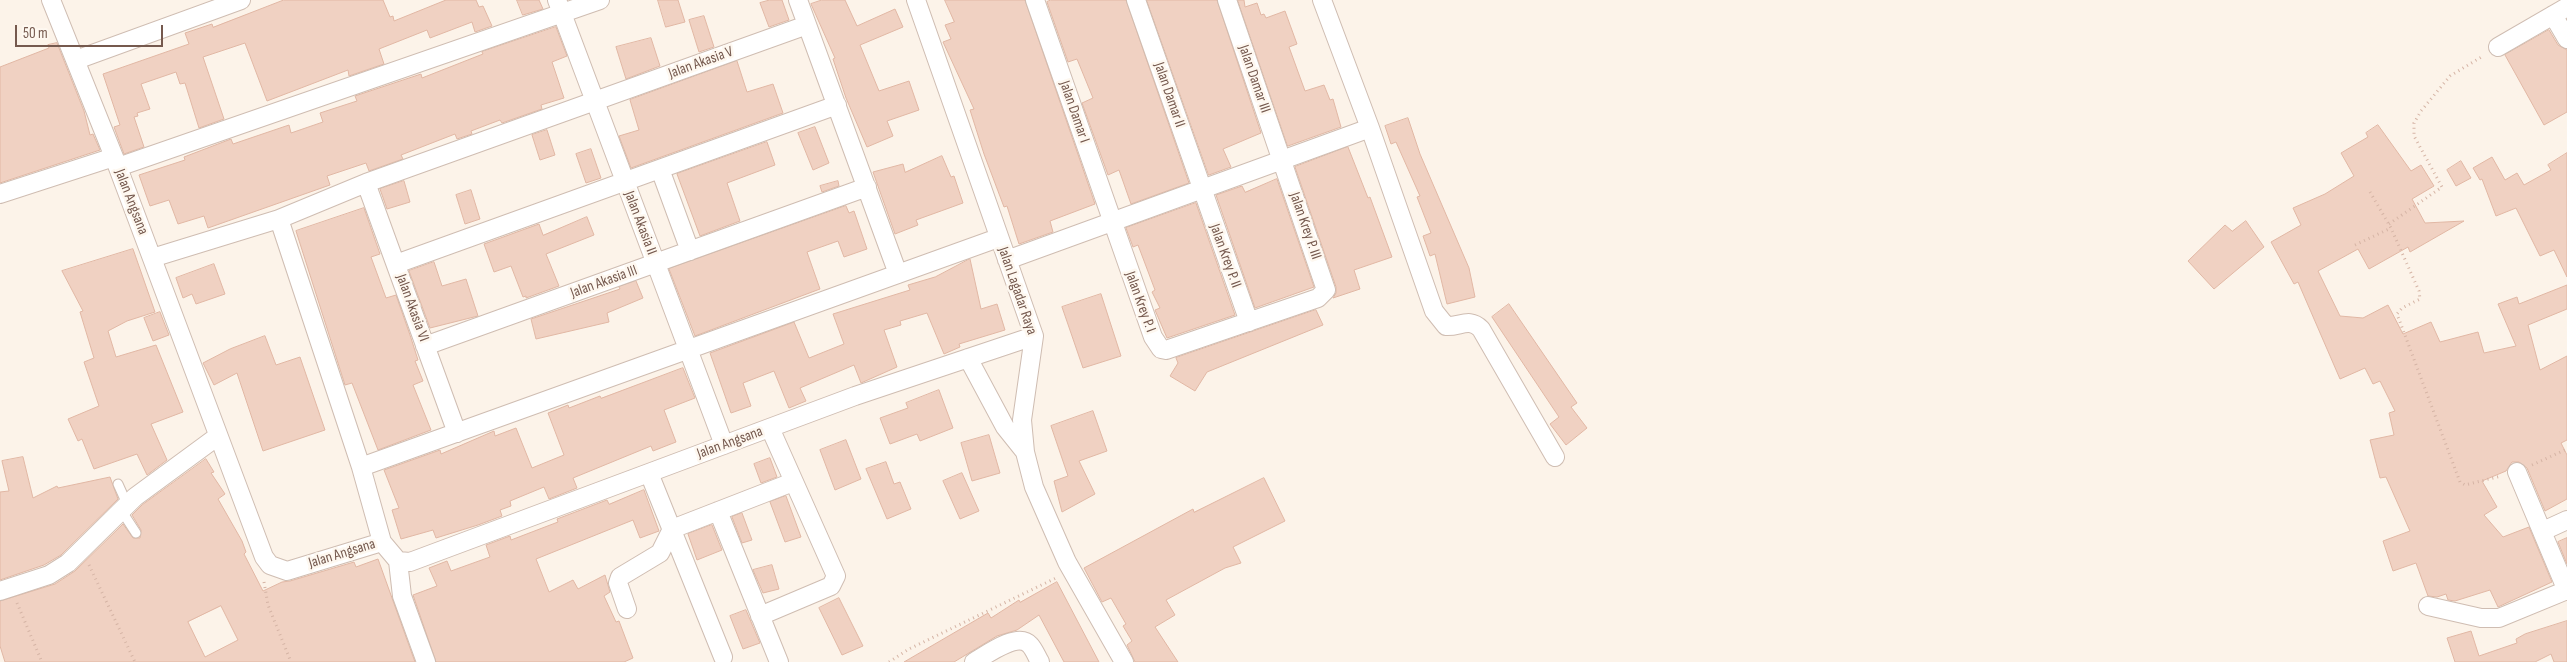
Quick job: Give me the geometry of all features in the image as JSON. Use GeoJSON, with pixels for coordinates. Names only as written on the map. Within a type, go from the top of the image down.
{"type":"FeatureCollection","features":[{"type":"Feature","properties":{"kind":"street","name":"Jalan Angsana"},"geometry":{"type":"LineString","coordinates":[[51,0],[116,162],[264,558],[278,570],[287,571],[382,542],[398,561],[410,562],[855,396],[1034,336]]}},
{"type":"Feature","properties":{"kind":"street"},"geometry":{"type":"LineString","coordinates":[[76,60],[241,0]]}},
{"type":"Feature","properties":{"kind":"street"},"geometry":{"type":"LineString","coordinates":[[0,194],[116,162],[559,7],[600,0]]}},
{"type":"Feature","properties":{"kind":"street"},"geometry":{"type":"LineString","coordinates":[[798,0],[898,274]]}},
{"type":"Feature","properties":{"kind":"street","name":"Jalan Lagadar Raya"},"geometry":{"type":"LineString","coordinates":[[916,0],[1034,336],[1022,420],[1025,452],[1034,487],[1072,570],[1124,662]]}},
{"type":"Feature","properties":{"kind":"street","name":"Jalan Damar I"},"geometry":{"type":"LineString","coordinates":[[1036,0],[1112,223]]}},
{"type":"Feature","properties":{"kind":"street","name":"Jalan Damar II"},"geometry":{"type":"LineString","coordinates":[[1136,0],[1201,190]]}},
{"type":"Feature","properties":{"kind":"street","name":"Jalan Damar III"},"geometry":{"type":"LineString","coordinates":[[1227,0],[1282,158]]}},
{"type":"Feature","properties":{"kind":"street"},"geometry":{"type":"LineString","coordinates":[[1322,0],[1370,128],[1437,318],[1446,326],[1465,322],[1472,323],[1481,329],[1555,457]]}},
{"type":"Feature","properties":{"kind":"street","name":"Jalan Akasia II"},"geometry":{"type":"LineString","coordinates":[[559,7],[724,445]]}},
{"type":"Feature","properties":{"kind":"street"},"geometry":{"type":"LineString","coordinates":[[2498,47],[2560,11],[2567,39]]}},
{"type":"Feature","properties":{"kind":"street","name":"Jalan Akasia V"},"geometry":{"type":"LineString","coordinates":[[152,258],[279,219],[366,183],[807,24]]}},
{"type":"Feature","properties":{"kind":"street"},"geometry":{"type":"LineString","coordinates":[[396,264],[837,106]]}},
{"type":"Feature","properties":{"kind":"street"},"geometry":{"type":"LineString","coordinates":[[1007,260],[1201,190],[1282,158],[1370,128]]}},
{"type":"Feature","properties":{"kind":"street","name":"Jalan Krey P. III"},"geometry":{"type":"LineString","coordinates":[[1249,322],[1318,298],[1324,294],[1326,287],[1282,158]]}},
{"type":"Feature","properties":{"kind":"street"},"geometry":{"type":"LineString","coordinates":[[660,169],[690,251]]}},
{"type":"Feature","properties":{"kind":"street","name":"Jalan Akasia VI"},"geometry":{"type":"LineString","coordinates":[[366,183],[457,433]]}},
{"type":"Feature","properties":{"kind":"street","name":"Jalan Akasia III"},"geometry":{"type":"LineString","coordinates":[[426,346],[867,187]]}},
{"type":"Feature","properties":{"kind":"street","name":"Jalan Krey P. II"},"geometry":{"type":"LineString","coordinates":[[1201,190],[1249,322]]}},
{"type":"Feature","properties":{"kind":"street"},"geometry":{"type":"LineString","coordinates":[[279,219],[361,467],[382,542]]}},
{"type":"Feature","properties":{"kind":"street","name":"Jalan Krey P. I"},"geometry":{"type":"LineString","coordinates":[[1112,223],[1153,338],[1161,349],[1173,349],[1249,322]]}},
{"type":"Feature","properties":{"kind":"street"},"geometry":{"type":"LineString","coordinates":[[361,467],[998,238]]}},
{"type":"Feature","properties":{"kind":"street"},"geometry":{"type":"LineString","coordinates":[[968,358],[1005,427],[1025,452]]}},
{"type":"Feature","properties":{"kind":"street"},"geometry":{"type":"LineString","coordinates":[[760,616],[831,586],[836,576],[770,428]]}},
{"type":"Feature","properties":{"kind":"street"},"geometry":{"type":"LineString","coordinates":[[5,589],[48,575],[68,563],[124,507],[218,436]]}},
{"type":"Feature","properties":{"kind":"street"},"geometry":{"type":"LineString","coordinates":[[2428,606],[2481,618],[2499,618],[2567,590],[2517,472]]}},
{"type":"Feature","properties":{"kind":"street"},"geometry":{"type":"LineString","coordinates":[[649,473],[724,657]]}},
{"type":"Feature","properties":{"kind":"street"},"geometry":{"type":"LineString","coordinates":[[627,609],[618,582],[620,577],[660,553],[672,529],[793,482]]}},
{"type":"Feature","properties":{"kind":"street"},"geometry":{"type":"LineString","coordinates":[[718,511],[779,662]]}},
{"type":"Feature","properties":{"kind":"street"},"geometry":{"type":"LineString","coordinates":[[2543,531],[2567,520]]}},
{"type":"Feature","properties":{"kind":"street"},"geometry":{"type":"LineString","coordinates":[[398,561],[402,596],[426,662]]}},
{"type":"Feature","properties":{"kind":"street"},"geometry":{"type":"LineString","coordinates":[[974,662],[1010,642],[1022,640],[1030,644],[1040,662]]}},
{"type":"Feature","properties":{"kind":"lane"},"geometry":{"type":"LineString","coordinates":[[118,484],[124,507],[136,533]]}},
{"type":"Feature","properties":{"kind":"path"},"geometry":{"type":"LineString","coordinates":[[2389,224],[2442,187],[2414,136],[2414,122],[2450,76],[2498,47]]}},
{"type":"Feature","properties":{"kind":"path"},"geometry":{"type":"LineString","coordinates":[[2370,192],[2389,224],[2420,291],[2420,299],[2402,308],[2398,314],[2460,482],[2465,484],[2517,472],[2567,449]]}},
{"type":"Feature","properties":{"kind":"path"},"geometry":{"type":"LineString","coordinates":[[2355,245],[2391,228]]}},
{"type":"Feature","properties":{"kind":"path"},"geometry":{"type":"LineString","coordinates":[[82,549],[134,662]]}},
{"type":"Feature","properties":{"kind":"path"},"geometry":{"type":"LineString","coordinates":[[264,558],[263,575],[268,605],[291,662]]}},
{"type":"Feature","properties":{"kind":"path"},"geometry":{"type":"LineString","coordinates":[[889,662],[909,649],[1072,570]]}},
{"type":"Feature","properties":{"kind":"path"},"geometry":{"type":"LineString","coordinates":[[5,589],[42,662]]}},
{"type":"Feature","properties":{"kind":"building"},"geometry":{"type":"Polygon","coordinates":[[[284,0],[383,0],[390,17],[393,16],[394,21],[446,0],[476,0],[479,7],[483,6],[492,26],[475,32],[472,22],[430,38],[427,30],[379,49],[384,64],[349,76],[348,70],[267,101],[245,43],[203,57],[224,119],[199,128],[185,83],[180,84],[176,72],[141,84],[150,109],[137,113],[138,116],[134,117],[144,147],[124,154],[114,127],[120,125],[103,74],[189,44],[185,33],[212,24],[213,27],[284,0]]]}},
{"type":"Feature","properties":{"kind":"building"},"geometry":{"type":"Polygon","coordinates":[[[517,0],[539,0],[543,9],[523,15],[517,0]]]}},
{"type":"Feature","properties":{"kind":"building"},"geometry":{"type":"Polygon","coordinates":[[[658,0],[678,0],[685,22],[666,27],[658,0]]]}},
{"type":"Feature","properties":{"kind":"building"},"geometry":{"type":"Polygon","coordinates":[[[770,0],[782,0],[789,20],[769,27],[760,3],[770,0]]]}},
{"type":"Feature","properties":{"kind":"building"},"geometry":{"type":"Polygon","coordinates":[[[822,0],[845,0],[857,26],[895,9],[903,27],[860,45],[879,91],[909,81],[919,110],[887,121],[893,136],[867,147],[846,98],[833,59],[835,58],[811,4],[822,0]]]}},
{"type":"Feature","properties":{"kind":"building"},"geometry":{"type":"Polygon","coordinates":[[[945,0],[1025,0],[1095,204],[1050,221],[1053,232],[1019,244],[1007,206],[1004,207],[984,154],[970,110],[974,109],[943,42],[951,39],[945,25],[954,22],[945,0]]]}},
{"type":"Feature","properties":{"kind":"building"},"geometry":{"type":"Polygon","coordinates":[[[1051,0],[1126,0],[1189,183],[1131,204],[1119,170],[1108,175],[1082,103],[1093,98],[1077,59],[1068,62],[1047,2],[1051,0]]]}},
{"type":"Feature","properties":{"kind":"building"},"geometry":{"type":"Polygon","coordinates":[[[1147,0],[1217,0],[1261,133],[1223,149],[1231,167],[1209,175],[1147,0]]]}},
{"type":"Feature","properties":{"kind":"building"},"geometry":{"type":"Polygon","coordinates":[[[1238,0],[1244,0],[1245,7],[1257,3],[1261,15],[1264,14],[1266,18],[1285,11],[1297,44],[1289,47],[1305,91],[1324,85],[1330,100],[1333,99],[1341,127],[1288,146],[1238,0]]]}},
{"type":"Feature","properties":{"kind":"building"},"geometry":{"type":"Polygon","coordinates":[[[704,16],[714,47],[699,52],[689,20],[704,16]]]}},
{"type":"Feature","properties":{"kind":"building"},"geometry":{"type":"Polygon","coordinates":[[[556,27],[567,56],[552,62],[564,98],[541,105],[542,109],[502,123],[500,120],[471,131],[472,134],[457,139],[455,134],[401,155],[403,159],[369,171],[366,163],[327,176],[330,185],[208,228],[204,216],[178,224],[169,200],[150,206],[139,175],[185,160],[184,157],[231,139],[233,144],[289,125],[291,133],[323,122],[320,113],[357,101],[355,96],[421,74],[422,78],[483,54],[482,52],[556,27]]]}},
{"type":"Feature","properties":{"kind":"building"},"geometry":{"type":"Polygon","coordinates":[[[2549,30],[2558,45],[2567,50],[2567,112],[2544,125],[2505,55],[2549,30]]]}},
{"type":"Feature","properties":{"kind":"building"},"geometry":{"type":"Polygon","coordinates":[[[651,38],[660,66],[626,79],[616,47],[651,38]]]}},
{"type":"Feature","properties":{"kind":"building"},"geometry":{"type":"Polygon","coordinates":[[[57,43],[84,111],[90,135],[93,134],[100,150],[0,183],[0,67],[49,48],[48,45],[57,43]]]}},
{"type":"Feature","properties":{"kind":"building"},"geometry":{"type":"Polygon","coordinates":[[[737,61],[747,92],[773,84],[783,113],[631,168],[619,136],[639,130],[630,100],[737,61]]]}},
{"type":"Feature","properties":{"kind":"building"},"geometry":{"type":"Polygon","coordinates":[[[1408,118],[1420,154],[1469,268],[1475,297],[1447,304],[1435,254],[1430,256],[1423,236],[1431,233],[1417,197],[1420,196],[1396,142],[1391,144],[1385,126],[1408,118]]]}},
{"type":"Feature","properties":{"kind":"building"},"geometry":{"type":"Polygon","coordinates":[[[2378,125],[2411,171],[2421,165],[2434,186],[2412,199],[2425,223],[2464,221],[2410,252],[2408,247],[2369,269],[2358,249],[2318,271],[2340,316],[2363,318],[2388,305],[2403,334],[2431,322],[2440,342],[2478,332],[2484,353],[2516,346],[2498,304],[2517,297],[2519,304],[2567,285],[2567,309],[2528,325],[2540,370],[2567,356],[2567,440],[2561,443],[2567,455],[2567,499],[2545,511],[2527,468],[2519,462],[2512,462],[2506,471],[2482,481],[2497,507],[2484,515],[2503,537],[2529,527],[2552,582],[2498,607],[2490,590],[2455,601],[2448,600],[2446,594],[2437,597],[2428,596],[2416,563],[2393,571],[2383,541],[2410,531],[2386,477],[2380,478],[2370,440],[2394,435],[2389,413],[2395,411],[2380,381],[2373,384],[2365,368],[2340,379],[2298,282],[2294,284],[2271,242],[2301,225],[2293,208],[2325,194],[2354,176],[2341,153],[2368,137],[2366,133],[2378,125]]]}},
{"type":"Feature","properties":{"kind":"building"},"geometry":{"type":"Polygon","coordinates":[[[815,127],[829,163],[813,170],[798,133],[815,127]]]}},
{"type":"Feature","properties":{"kind":"building"},"geometry":{"type":"Polygon","coordinates":[[[547,130],[555,155],[540,160],[532,135],[547,130]]]}},
{"type":"Feature","properties":{"kind":"building"},"geometry":{"type":"Polygon","coordinates":[[[767,142],[775,165],[727,183],[740,221],[700,236],[677,174],[767,142]]]}},
{"type":"Feature","properties":{"kind":"building"},"geometry":{"type":"Polygon","coordinates":[[[1348,147],[1368,198],[1370,197],[1392,257],[1354,270],[1360,289],[1333,298],[1336,293],[1336,287],[1295,167],[1348,147]]]}},
{"type":"Feature","properties":{"kind":"building"},"geometry":{"type":"Polygon","coordinates":[[[591,149],[601,178],[586,183],[576,154],[591,149]]]}},
{"type":"Feature","properties":{"kind":"building"},"geometry":{"type":"Polygon","coordinates":[[[2567,153],[2567,277],[2554,250],[2540,256],[2516,208],[2496,216],[2482,179],[2480,180],[2473,168],[2492,157],[2505,180],[2517,173],[2524,185],[2551,170],[2548,165],[2567,153]]]}},
{"type":"Feature","properties":{"kind":"building"},"geometry":{"type":"Polygon","coordinates":[[[942,156],[951,177],[954,176],[963,203],[916,220],[918,225],[895,234],[873,172],[903,164],[905,172],[942,156]]]}},
{"type":"Feature","properties":{"kind":"building"},"geometry":{"type":"Polygon","coordinates":[[[2461,161],[2471,178],[2456,186],[2447,170],[2461,161]]]}},
{"type":"Feature","properties":{"kind":"building"},"geometry":{"type":"Polygon","coordinates":[[[1277,179],[1314,287],[1255,308],[1216,195],[1242,186],[1245,192],[1277,179]]]}},
{"type":"Feature","properties":{"kind":"building"},"geometry":{"type":"Polygon","coordinates":[[[404,181],[410,202],[387,209],[380,189],[404,181]]]}},
{"type":"Feature","properties":{"kind":"building"},"geometry":{"type":"Polygon","coordinates":[[[838,181],[839,186],[822,192],[820,186],[838,181]]]}},
{"type":"Feature","properties":{"kind":"building"},"geometry":{"type":"Polygon","coordinates":[[[471,190],[480,219],[465,224],[456,195],[471,190]]]}},
{"type":"Feature","properties":{"kind":"building"},"geometry":{"type":"Polygon","coordinates":[[[1196,203],[1235,315],[1167,338],[1155,310],[1160,308],[1152,292],[1155,290],[1138,245],[1133,247],[1126,228],[1196,203]]]}},
{"type":"Feature","properties":{"kind":"building"},"geometry":{"type":"Polygon","coordinates":[[[846,206],[849,213],[854,211],[867,249],[844,257],[838,241],[807,252],[820,289],[695,336],[669,269],[846,206]]]}},
{"type":"Feature","properties":{"kind":"building"},"geometry":{"type":"Polygon","coordinates":[[[364,208],[380,254],[371,257],[386,298],[396,295],[418,360],[415,361],[423,381],[413,385],[431,430],[378,450],[352,383],[345,385],[296,231],[364,208]]]}},
{"type":"Feature","properties":{"kind":"building"},"geometry":{"type":"Polygon","coordinates":[[[587,217],[594,235],[546,254],[559,286],[526,298],[526,296],[523,297],[511,266],[494,272],[484,244],[539,224],[543,235],[587,217]]]}},
{"type":"Feature","properties":{"kind":"building"},"geometry":{"type":"Polygon","coordinates":[[[2246,221],[2264,247],[2214,289],[2188,261],[2225,225],[2232,231],[2246,221]]]}},
{"type":"Feature","properties":{"kind":"building"},"geometry":{"type":"Polygon","coordinates":[[[133,249],[155,312],[127,321],[108,331],[116,357],[156,345],[183,412],[151,424],[167,460],[147,475],[137,454],[94,469],[82,439],[78,441],[68,419],[99,406],[84,362],[94,358],[80,312],[83,311],[62,271],[133,249]]]}},
{"type":"Feature","properties":{"kind":"building"},"geometry":{"type":"Polygon","coordinates":[[[970,259],[981,309],[997,304],[1005,330],[959,344],[960,347],[944,354],[927,313],[900,321],[901,325],[884,330],[897,367],[861,383],[854,365],[800,388],[806,401],[789,408],[774,371],[743,383],[751,406],[731,413],[710,353],[794,322],[809,358],[844,344],[833,314],[910,290],[908,285],[935,277],[970,259]]]}},
{"type":"Feature","properties":{"kind":"building"},"geometry":{"type":"Polygon","coordinates":[[[434,262],[442,286],[466,279],[478,316],[430,328],[409,271],[434,262]]]}},
{"type":"Feature","properties":{"kind":"building"},"geometry":{"type":"Polygon","coordinates":[[[214,264],[225,294],[196,304],[192,294],[183,298],[176,278],[214,264]]]}},
{"type":"Feature","properties":{"kind":"building"},"geometry":{"type":"Polygon","coordinates":[[[636,281],[643,298],[607,313],[609,322],[536,339],[531,319],[620,289],[619,287],[636,281]]]}},
{"type":"Feature","properties":{"kind":"building"},"geometry":{"type":"Polygon","coordinates":[[[1101,294],[1121,356],[1083,368],[1062,307],[1101,294]]]}},
{"type":"Feature","properties":{"kind":"building"},"geometry":{"type":"Polygon","coordinates":[[[1509,304],[1577,403],[1571,407],[1587,428],[1566,445],[1550,424],[1559,417],[1492,317],[1509,304]]]}},
{"type":"Feature","properties":{"kind":"building"},"geometry":{"type":"Polygon","coordinates":[[[1316,310],[1323,325],[1207,372],[1195,391],[1170,376],[1178,363],[1176,358],[1316,310]]]}},
{"type":"Feature","properties":{"kind":"building"},"geometry":{"type":"Polygon","coordinates":[[[160,312],[169,335],[153,341],[144,318],[160,312]]]}},
{"type":"Feature","properties":{"kind":"building"},"geometry":{"type":"Polygon","coordinates":[[[265,336],[276,365],[300,357],[325,430],[263,451],[237,373],[214,385],[203,363],[230,349],[265,336]]]}},
{"type":"Feature","properties":{"kind":"building"},"geometry":{"type":"Polygon","coordinates":[[[683,368],[695,398],[664,410],[676,442],[653,451],[651,446],[573,478],[577,488],[549,499],[544,487],[510,501],[511,506],[500,510],[502,516],[478,525],[436,538],[433,530],[401,539],[392,510],[399,508],[384,470],[440,450],[441,454],[494,431],[495,436],[516,428],[532,468],[564,455],[548,413],[568,405],[569,408],[600,396],[601,398],[683,368]]]}},
{"type":"Feature","properties":{"kind":"building"},"geometry":{"type":"Polygon","coordinates":[[[939,390],[953,428],[920,441],[917,434],[890,444],[880,418],[908,408],[906,403],[939,390]]]}},
{"type":"Feature","properties":{"kind":"building"},"geometry":{"type":"Polygon","coordinates":[[[1093,411],[1107,451],[1079,461],[1095,494],[1062,512],[1054,481],[1068,476],[1051,426],[1093,411]]]}},
{"type":"Feature","properties":{"kind":"building"},"geometry":{"type":"Polygon","coordinates":[[[989,435],[1000,473],[972,481],[961,443],[989,435]]]}},
{"type":"Feature","properties":{"kind":"building"},"geometry":{"type":"Polygon","coordinates":[[[846,440],[861,479],[835,490],[820,450],[846,440]]]}},
{"type":"Feature","properties":{"kind":"building"},"geometry":{"type":"Polygon","coordinates":[[[23,457],[33,498],[57,486],[58,488],[110,477],[118,499],[61,555],[44,565],[0,580],[0,492],[9,491],[2,461],[23,457]]]}},
{"type":"Feature","properties":{"kind":"building"},"geometry":{"type":"Polygon","coordinates":[[[770,458],[777,477],[761,483],[754,464],[770,458]]]}},
{"type":"Feature","properties":{"kind":"building"},"geometry":{"type":"Polygon","coordinates":[[[206,459],[214,472],[211,473],[225,494],[218,499],[242,541],[246,552],[244,554],[263,591],[282,582],[354,562],[356,567],[378,559],[415,662],[5,662],[0,646],[0,601],[55,584],[75,571],[123,524],[133,538],[140,538],[141,530],[132,515],[142,505],[206,459]],[[221,606],[188,622],[205,657],[238,640],[221,606]]]}},
{"type":"Feature","properties":{"kind":"building"},"geometry":{"type":"Polygon","coordinates":[[[886,462],[894,484],[900,482],[911,509],[887,519],[866,469],[886,462]]]}},
{"type":"Feature","properties":{"kind":"building"},"geometry":{"type":"Polygon","coordinates":[[[962,473],[979,511],[960,519],[943,481],[962,473]]]}},
{"type":"Feature","properties":{"kind":"building"},"geometry":{"type":"Polygon","coordinates":[[[1264,478],[1285,521],[1233,547],[1241,563],[1225,568],[1166,600],[1175,615],[1155,627],[1178,662],[1135,662],[1127,645],[1132,641],[1123,626],[1126,624],[1111,598],[1102,602],[1084,568],[1193,509],[1194,512],[1264,478]]]}},
{"type":"Feature","properties":{"kind":"building"},"geometry":{"type":"Polygon","coordinates":[[[644,490],[659,531],[640,538],[633,520],[536,559],[549,592],[573,580],[578,589],[605,575],[610,592],[604,596],[616,622],[619,621],[633,658],[624,662],[436,662],[413,595],[437,586],[429,568],[447,561],[451,571],[490,557],[486,545],[510,536],[511,540],[558,522],[557,519],[607,500],[609,504],[644,490]]]}},
{"type":"Feature","properties":{"kind":"building"},"geometry":{"type":"Polygon","coordinates":[[[786,496],[801,537],[785,542],[770,502],[786,496]]]}},
{"type":"Feature","properties":{"kind":"building"},"geometry":{"type":"Polygon","coordinates":[[[742,513],[752,540],[742,543],[732,517],[742,513]]]}},
{"type":"Feature","properties":{"kind":"building"},"geometry":{"type":"Polygon","coordinates":[[[712,525],[722,550],[697,560],[688,534],[712,525]]]}},
{"type":"Feature","properties":{"kind":"building"},"geometry":{"type":"Polygon","coordinates":[[[2567,538],[2567,564],[2558,542],[2567,538]]]}},
{"type":"Feature","properties":{"kind":"building"},"geometry":{"type":"Polygon","coordinates":[[[772,565],[779,589],[763,593],[753,570],[772,565]]]}},
{"type":"Feature","properties":{"kind":"building"},"geometry":{"type":"Polygon","coordinates":[[[1057,582],[1099,662],[1064,662],[1039,615],[1017,630],[997,636],[954,662],[904,662],[988,613],[991,618],[1019,600],[1020,602],[1057,582]]]}},
{"type":"Feature","properties":{"kind":"building"},"geometry":{"type":"Polygon","coordinates":[[[839,598],[863,646],[842,655],[819,608],[839,598]]]}},
{"type":"Feature","properties":{"kind":"building"},"geometry":{"type":"Polygon","coordinates":[[[746,610],[760,643],[743,649],[730,616],[746,610]]]}},
{"type":"Feature","properties":{"kind":"building"},"geometry":{"type":"Polygon","coordinates":[[[2567,621],[2567,662],[2554,662],[2551,654],[2535,662],[2455,662],[2447,638],[2471,631],[2479,656],[2517,643],[2516,639],[2525,634],[2567,621]]]}}]}
